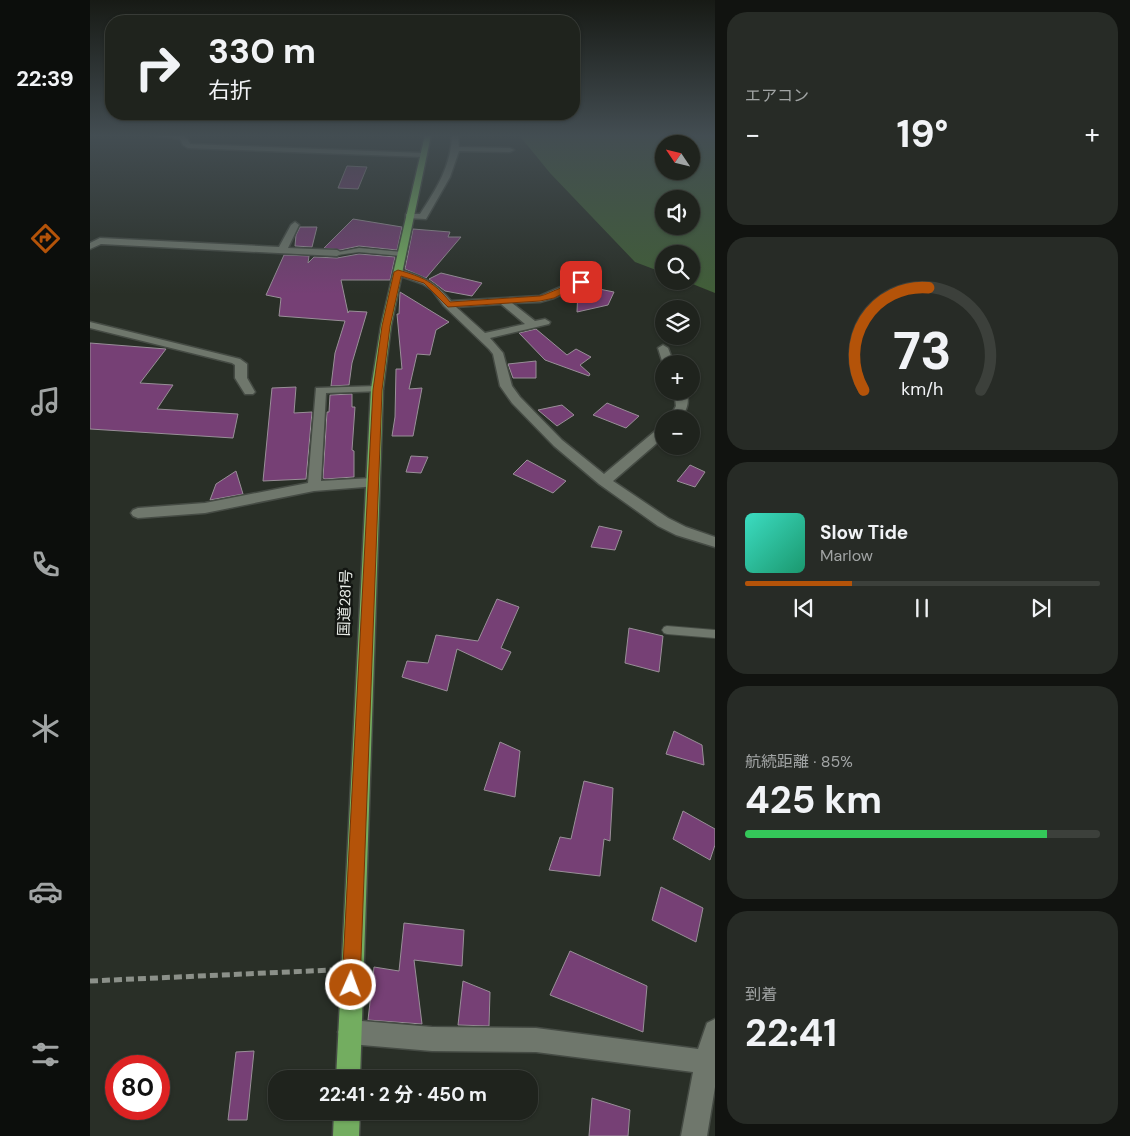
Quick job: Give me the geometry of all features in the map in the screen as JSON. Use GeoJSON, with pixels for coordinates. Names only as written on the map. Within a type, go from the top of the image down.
{"type":"FeatureCollection","features":[{"type":"Feature","properties":{"kind":"highway","name":"国道281号"},"geometry":{"type":"LineString","coordinates":[[348,1070],[377,390],[386,326],[416,188]]}},
{"type":"Feature","properties":{"kind":"highway"},"geometry":{"type":"LineString","coordinates":[[346,1136],[347,1120]]}},
{"type":"Feature","properties":{"kind":"street"},"geometry":{"type":"LineString","coordinates":[[409,216],[423,217],[440,188]]}},
{"type":"Feature","properties":{"kind":"street"},"geometry":{"type":"LineString","coordinates":[[282,250],[295,225]]}},
{"type":"Feature","properties":{"kind":"street"},"geometry":{"type":"LineString","coordinates":[[90,246],[100,242],[340,252]]}},
{"type":"Feature","properties":{"kind":"street"},"geometry":{"type":"LineString","coordinates":[[398,272],[426,282],[435,288],[448,304],[498,353],[506,386],[516,400],[558,443],[604,481],[663,522],[715,542]]}},
{"type":"Feature","properties":{"kind":"street"},"geometry":{"type":"LineString","coordinates":[[448,304],[551,296],[596,275]]}},
{"type":"Feature","properties":{"kind":"street"},"geometry":{"type":"LineString","coordinates":[[503,301],[533,325]]}},
{"type":"Feature","properties":{"kind":"street"},"geometry":{"type":"LineString","coordinates":[[483,337],[545,322]]}},
{"type":"Feature","properties":{"kind":"street"},"geometry":{"type":"LineString","coordinates":[[90,325],[236,361],[241,364],[241,378],[249,392]]}},
{"type":"Feature","properties":{"kind":"street"},"geometry":{"type":"LineString","coordinates":[[663,348],[666,355]]}},
{"type":"Feature","properties":{"kind":"street"},"geometry":{"type":"LineString","coordinates":[[314,486],[320,390],[377,390]]}},
{"type":"Feature","properties":{"kind":"street"},"geometry":{"type":"LineString","coordinates":[[604,481],[655,438]]}},
{"type":"Feature","properties":{"kind":"street"},"geometry":{"type":"LineString","coordinates":[[138,513],[205,508],[314,486],[372,483]]}},
{"type":"Feature","properties":{"kind":"street"},"geometry":{"type":"LineString","coordinates":[[694,1136],[707,1062],[715,1031]]}},
{"type":"Feature","properties":{"kind":"street"},"geometry":{"type":"LineString","coordinates":[[350,1032],[432,1040],[536,1040],[707,1062]]}},
{"type":"Feature","properties":{"kind":"lane"},"geometry":{"type":"LineString","coordinates":[[340,252],[359,250],[402,254]]}},
{"type":"Feature","properties":{"kind":"lane"},"geometry":{"type":"LineString","coordinates":[[668,630],[715,634]]}},
{"type":"Feature","properties":{"kind":"path"},"geometry":{"type":"LineString","coordinates":[[90,980],[352,969]]}},
{"type":"Feature","properties":{"kind":"green space"},"geometry":{"type":"Polygon","coordinates":[[[564,188],[715,188],[715,293],[700,287],[700,245],[655,245],[655,270],[635,262],[564,188]]]}},
{"type":"Feature","properties":{"kind":"building"},"geometry":{"type":"Polygon","coordinates":[[[353,219],[402,227],[397,250],[359,246],[340,250],[324,248],[353,219]]]}},
{"type":"Feature","properties":{"kind":"building"},"geometry":{"type":"Polygon","coordinates":[[[300,227],[317,227],[312,247],[295,246],[296,235],[300,227]]]}},
{"type":"Feature","properties":{"kind":"building"},"geometry":{"type":"Polygon","coordinates":[[[413,229],[450,232],[448,237],[461,237],[426,278],[405,269],[413,229]]]}},
{"type":"Feature","properties":{"kind":"building"},"geometry":{"type":"Polygon","coordinates":[[[359,254],[395,257],[390,280],[341,280],[348,313],[349,311],[367,312],[352,363],[349,385],[331,386],[335,353],[345,321],[279,316],[281,298],[266,295],[284,255],[309,256],[308,263],[314,257],[337,258],[359,254]]]}},
{"type":"Feature","properties":{"kind":"building"},"geometry":{"type":"Polygon","coordinates":[[[441,273],[482,283],[472,296],[445,291],[429,279],[441,273]]]}},
{"type":"Feature","properties":{"kind":"building"},"geometry":{"type":"Polygon","coordinates":[[[584,286],[614,292],[608,305],[577,312],[578,289],[584,286]]]}},
{"type":"Feature","properties":{"kind":"building"},"geometry":{"type":"Polygon","coordinates":[[[400,292],[449,322],[436,330],[430,355],[417,354],[409,389],[422,388],[413,436],[392,436],[395,417],[396,369],[402,369],[397,314],[399,314],[400,292]]]}},
{"type":"Feature","properties":{"kind":"building"},"geometry":{"type":"Polygon","coordinates":[[[536,329],[567,355],[576,349],[591,357],[580,365],[590,374],[589,376],[545,360],[519,333],[536,329]]]}},
{"type":"Feature","properties":{"kind":"building"},"geometry":{"type":"Polygon","coordinates":[[[90,343],[166,349],[140,383],[173,385],[157,409],[238,414],[233,438],[90,429],[90,343]]]}},
{"type":"Feature","properties":{"kind":"building"},"geometry":{"type":"Polygon","coordinates":[[[536,361],[536,378],[513,378],[508,364],[536,361]]]}},
{"type":"Feature","properties":{"kind":"building"},"geometry":{"type":"Polygon","coordinates":[[[296,387],[294,413],[312,412],[306,479],[263,481],[272,388],[296,387]]]}},
{"type":"Feature","properties":{"kind":"building"},"geometry":{"type":"Polygon","coordinates":[[[352,394],[352,407],[355,407],[352,450],[354,451],[354,477],[325,479],[323,478],[327,412],[329,412],[330,395],[352,394]]]}},
{"type":"Feature","properties":{"kind":"building"},"geometry":{"type":"Polygon","coordinates":[[[607,403],[639,416],[626,428],[593,415],[607,403]]]}},
{"type":"Feature","properties":{"kind":"building"},"geometry":{"type":"Polygon","coordinates":[[[562,405],[574,415],[557,426],[538,410],[562,405]]]}},
{"type":"Feature","properties":{"kind":"building"},"geometry":{"type":"Polygon","coordinates":[[[411,456],[428,457],[421,473],[406,472],[411,456]]]}},
{"type":"Feature","properties":{"kind":"building"},"geometry":{"type":"Polygon","coordinates":[[[527,460],[566,481],[553,493],[513,474],[527,460]]]}},
{"type":"Feature","properties":{"kind":"building"},"geometry":{"type":"Polygon","coordinates":[[[690,465],[705,472],[695,487],[677,481],[690,465]]]}},
{"type":"Feature","properties":{"kind":"building"},"geometry":{"type":"Polygon","coordinates":[[[236,471],[243,494],[210,500],[216,484],[236,471]]]}},
{"type":"Feature","properties":{"kind":"building"},"geometry":{"type":"Polygon","coordinates":[[[599,526],[622,531],[615,550],[591,547],[599,526]]]}},
{"type":"Feature","properties":{"kind":"building"},"geometry":{"type":"Polygon","coordinates":[[[497,599],[519,607],[501,648],[511,652],[502,670],[457,649],[447,691],[402,677],[407,661],[428,663],[436,635],[478,641],[497,599]]]}},
{"type":"Feature","properties":{"kind":"building"},"geometry":{"type":"Polygon","coordinates":[[[629,628],[663,636],[659,672],[625,663],[629,628]]]}},
{"type":"Feature","properties":{"kind":"building"},"geometry":{"type":"Polygon","coordinates":[[[674,731],[702,745],[704,765],[666,754],[674,731]]]}},
{"type":"Feature","properties":{"kind":"building"},"geometry":{"type":"Polygon","coordinates":[[[500,742],[520,751],[515,797],[484,790],[500,742]]]}},
{"type":"Feature","properties":{"kind":"building"},"geometry":{"type":"Polygon","coordinates":[[[584,781],[613,788],[610,841],[604,839],[600,876],[549,870],[560,837],[571,839],[584,781]]]}},
{"type":"Feature","properties":{"kind":"building"},"geometry":{"type":"Polygon","coordinates":[[[683,811],[715,829],[715,845],[710,860],[673,839],[683,811]]]}},
{"type":"Feature","properties":{"kind":"building"},"geometry":{"type":"Polygon","coordinates":[[[661,887],[703,908],[696,942],[652,920],[661,887]]]}},
{"type":"Feature","properties":{"kind":"building"},"geometry":{"type":"Polygon","coordinates":[[[404,923],[464,930],[462,966],[414,960],[422,1024],[368,1020],[374,967],[399,971],[404,923]]]}},
{"type":"Feature","properties":{"kind":"building"},"geometry":{"type":"Polygon","coordinates":[[[570,951],[647,986],[643,1032],[550,995],[570,951]]]}},
{"type":"Feature","properties":{"kind":"building"},"geometry":{"type":"Polygon","coordinates":[[[463,981],[490,992],[489,1026],[458,1025],[463,981]]]}},
{"type":"Feature","properties":{"kind":"building"},"geometry":{"type":"Polygon","coordinates":[[[254,1051],[247,1120],[228,1120],[236,1052],[254,1051]]]}},
{"type":"Feature","properties":{"kind":"building"},"geometry":{"type":"Polygon","coordinates":[[[592,1098],[630,1110],[628,1136],[589,1136],[592,1098]]]}},
{"type":"Feature","properties":{"kind":"route"},"geometry":{"type":"LineString","coordinates":[[351,985],[377,390],[386,326],[398,272],[426,282],[435,288],[448,304],[540,299],[581,282]]}}]}
